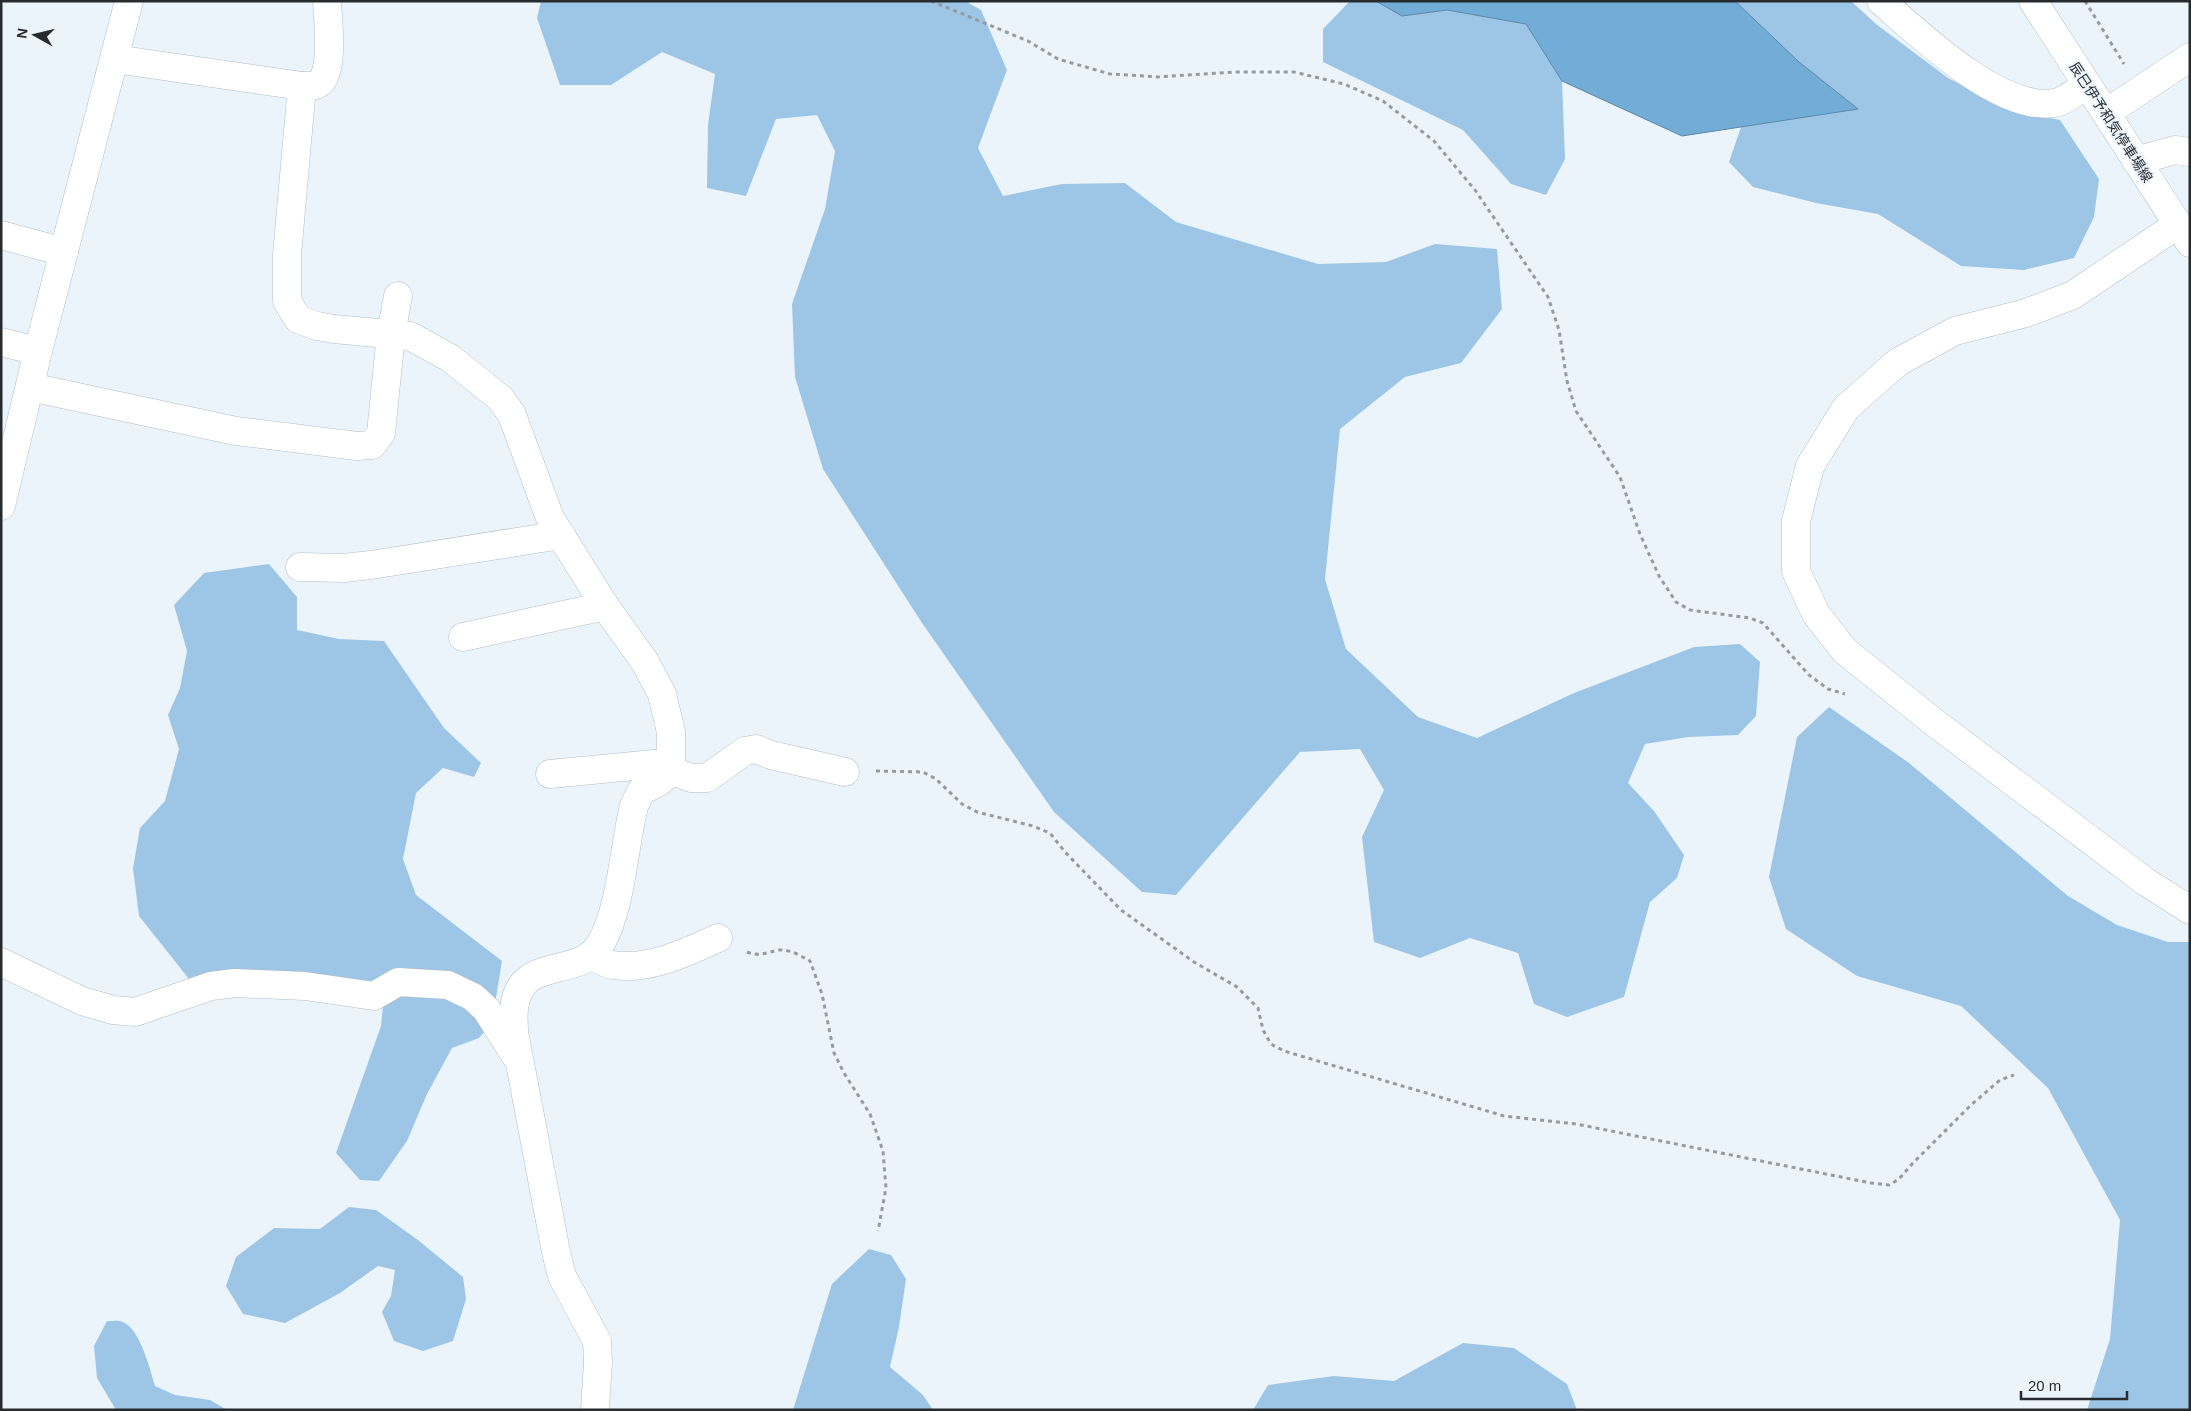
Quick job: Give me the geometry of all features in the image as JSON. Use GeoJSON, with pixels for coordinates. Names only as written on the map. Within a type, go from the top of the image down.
{"type":"FeatureCollection","features":[{"type":"Feature","properties":{"kind":"street"},"geometry":{"type":"LineString","coordinates":[[1,506],[38,351],[129,1]]}},
{"type":"Feature","properties":{"kind":"street"},"geometry":{"type":"LineString","coordinates":[[115,59],[302,86],[315,86],[323,79],[327,63],[327,1]]}},
{"type":"Feature","properties":{"kind":"street"},"geometry":{"type":"LineString","coordinates":[[1880,1],[1954,64],[2005,94],[2034,102],[2055,103],[2087,84]]}},
{"type":"Feature","properties":{"kind":"street","name":"辰巳伊予和気停車場線"},"geometry":{"type":"LineString","coordinates":[[2033,1],[2184,234]]}},
{"type":"Feature","properties":{"kind":"street"},"geometry":{"type":"LineString","coordinates":[[2106,113],[2190,57]]}},
{"type":"Feature","properties":{"kind":"street"},"geometry":{"type":"LineString","coordinates":[[302,86],[287,255],[287,301],[298,319],[317,326],[410,336],[430,345],[450,358],[501,399],[514,422],[550,518],[605,606],[645,662],[662,694],[671,732],[672,771]]}},
{"type":"Feature","properties":{"kind":"street"},"geometry":{"type":"LineString","coordinates":[[2136,161],[2175,150],[2190,152]]}},
{"type":"Feature","properties":{"kind":"street"},"geometry":{"type":"LineString","coordinates":[[1,234],[64,252]]}},
{"type":"Feature","properties":{"kind":"street"},"geometry":{"type":"LineString","coordinates":[[2184,234],[2074,295],[2026,313],[1955,331],[1898,362],[1846,408],[1810,466],[1796,521],[1796,571],[1816,614],[1845,650],[1935,723],[2146,882],[2190,910]]}},
{"type":"Feature","properties":{"kind":"street"},"geometry":{"type":"LineString","coordinates":[[30,387],[236,431],[357,446],[372,445],[381,433],[391,334],[398,296]]}},
{"type":"Feature","properties":{"kind":"street"},"geometry":{"type":"LineString","coordinates":[[1,342],[38,351]]}},
{"type":"Feature","properties":{"kind":"street"},"geometry":{"type":"LineString","coordinates":[[300,567],[344,568],[362,566],[561,535]]}},
{"type":"Feature","properties":{"kind":"street"},"geometry":{"type":"LineString","coordinates":[[463,637],[605,606]]}},
{"type":"Feature","properties":{"kind":"street"},"geometry":{"type":"LineString","coordinates":[[550,774],[654,764],[692,778],[708,778],[745,751],[756,749],[771,756],[845,772]]}},
{"type":"Feature","properties":{"kind":"street"},"geometry":{"type":"LineString","coordinates":[[595,1410],[598,1362],[597,1341],[562,1276],[514,1032],[514,1008],[519,991],[528,978],[547,969],[579,962],[591,956],[601,944],[613,915],[634,806],[641,791],[659,782],[672,771]]}},
{"type":"Feature","properties":{"kind":"street"},"geometry":{"type":"LineString","coordinates":[[591,956],[613,965],[640,965],[682,955],[718,938]]}},
{"type":"Feature","properties":{"kind":"street"},"geometry":{"type":"LineString","coordinates":[[1,962],[82,1000],[112,1010],[135,1012],[211,986],[235,983],[305,986],[374,996],[398,982],[448,985],[473,997],[486,1008],[520,1062]]}},
{"type":"Feature","properties":{"kind":"path"},"geometry":{"type":"LineString","coordinates":[[931,1],[1028,41],[1058,60],[1110,74],[1158,77],[1234,72],[1294,72],[1344,84],[1383,101],[1434,141],[1475,190],[1548,297],[1558,330],[1567,382],[1576,411],[1620,477],[1640,534],[1655,568],[1676,602],[1690,610],[1750,618],[1763,623],[1808,675],[1828,689],[1845,694],[1864,692],[1884,682]]}},
{"type":"Feature","properties":{"kind":"path"},"geometry":{"type":"LineString","coordinates":[[845,772],[894,770],[923,772],[936,779],[962,804],[977,812],[1032,826],[1050,833],[1065,852],[1121,910],[1194,962],[1237,987],[1258,1008],[1263,1030],[1271,1044],[1284,1051],[1504,1116],[1576,1124],[1870,1183],[1889,1185],[1899,1179],[1971,1106],[2000,1080],[2014,1075]]}},
{"type":"Feature","properties":{"kind":"path"},"geometry":{"type":"LineString","coordinates":[[718,938],[726,938],[755,956],[780,950],[796,953],[810,961],[822,994],[834,1053],[844,1073],[870,1114],[883,1151],[886,1188],[878,1231]]}},
{"type":"Feature","properties":{"kind":"shaded area"},"geometry":{"type":"Polygon","coordinates":[[[541,1],[965,1],[981,10],[1007,70],[978,148],[1003,196],[1062,184],[1125,183],[1176,222],[1318,264],[1386,262],[1435,244],[1497,249],[1502,309],[1461,363],[1405,377],[1340,429],[1325,579],[1346,649],[1418,717],[1477,738],[1574,693],[1694,647],[1740,644],[1760,662],[1756,716],[1738,735],[1688,737],[1645,744],[1628,783],[1654,811],[1684,855],[1677,878],[1650,902],[1624,997],[1567,1017],[1534,1004],[1518,953],[1470,938],[1420,958],[1374,942],[1362,837],[1384,790],[1360,749],[1300,752],[1176,895],[1142,892],[1054,812],[922,623],[823,469],[795,377],[792,304],[825,209],[835,151],[817,115],[776,119],[746,196],[707,188],[708,125],[715,74],[662,52],[611,85],[560,85],[537,18],[541,1]]]}},
{"type":"Feature","properties":{"kind":"shaded area"},"geometry":{"type":"Polygon","coordinates":[[[1350,1],[1376,1],[1402,16],[1447,10],[1526,24],[1562,81],[1565,159],[1546,195],[1511,184],[1463,130],[1323,62],[1323,29],[1350,1]]]}},
{"type":"Feature","properties":{"kind":"shaded area"},"geometry":{"type":"Polygon","coordinates":[[[1376,1],[1735,1],[1799,62],[1858,109],[1682,136],[1562,81],[1526,24],[1447,10],[1402,16],[1376,1]]]}},
{"type":"Feature","properties":{"kind":"shaded area"},"geometry":{"type":"Polygon","coordinates":[[[1735,1],[1851,1],[1876,24],[1948,78],[2013,111],[2060,120],[2099,179],[2094,217],[2074,258],[2024,270],[1961,266],[1878,214],[1816,203],[1753,187],[1729,162],[1741,127],[1858,109],[1799,62],[1735,1]]]}},
{"type":"Feature","properties":{"kind":"shaded area"},"geometry":{"type":"Polygon","coordinates":[[[269,564],[297,597],[297,630],[339,639],[384,641],[444,728],[481,763],[474,777],[443,768],[416,793],[403,859],[416,895],[502,961],[492,1022],[479,1038],[452,1048],[427,1094],[407,1141],[379,1181],[360,1180],[336,1153],[381,1026],[385,987],[340,977],[282,972],[189,979],[139,916],[133,868],[140,828],[165,801],[179,749],[168,715],[180,688],[187,651],[174,605],[204,573],[269,564]]]}},
{"type":"Feature","properties":{"kind":"shaded area"},"geometry":{"type":"Polygon","coordinates":[[[1829,707],[1909,763],[2068,896],[2117,925],[2168,942],[2190,942],[2190,1410],[2087,1410],[2110,1339],[2120,1220],[2048,1088],[1961,1006],[1857,976],[1786,929],[1769,877],[1797,737],[1829,707]]]}},
{"type":"Feature","properties":{"kind":"shaded area"},"geometry":{"type":"Polygon","coordinates":[[[349,1207],[376,1210],[418,1240],[463,1277],[466,1299],[453,1341],[423,1351],[394,1341],[382,1312],[391,1296],[395,1270],[378,1266],[340,1293],[285,1323],[243,1314],[226,1286],[236,1257],[274,1228],[320,1229],[349,1207]]]}},
{"type":"Feature","properties":{"kind":"shaded area"},"geometry":{"type":"Polygon","coordinates":[[[869,1249],[891,1255],[906,1279],[899,1327],[890,1367],[923,1395],[933,1410],[793,1410],[832,1284],[869,1249]]]}},
{"type":"Feature","properties":{"kind":"shaded area"},"geometry":{"type":"Polygon","coordinates":[[[107,1321],[123,1322],[129,1326],[144,1350],[155,1386],[175,1395],[210,1400],[227,1410],[116,1410],[97,1378],[94,1346],[107,1321]]]}},
{"type":"Feature","properties":{"kind":"shaded area"},"geometry":{"type":"Polygon","coordinates":[[[1463,1343],[1514,1348],[1567,1384],[1577,1410],[1253,1410],[1268,1385],[1334,1376],[1394,1381],[1463,1343]]]}}]}
